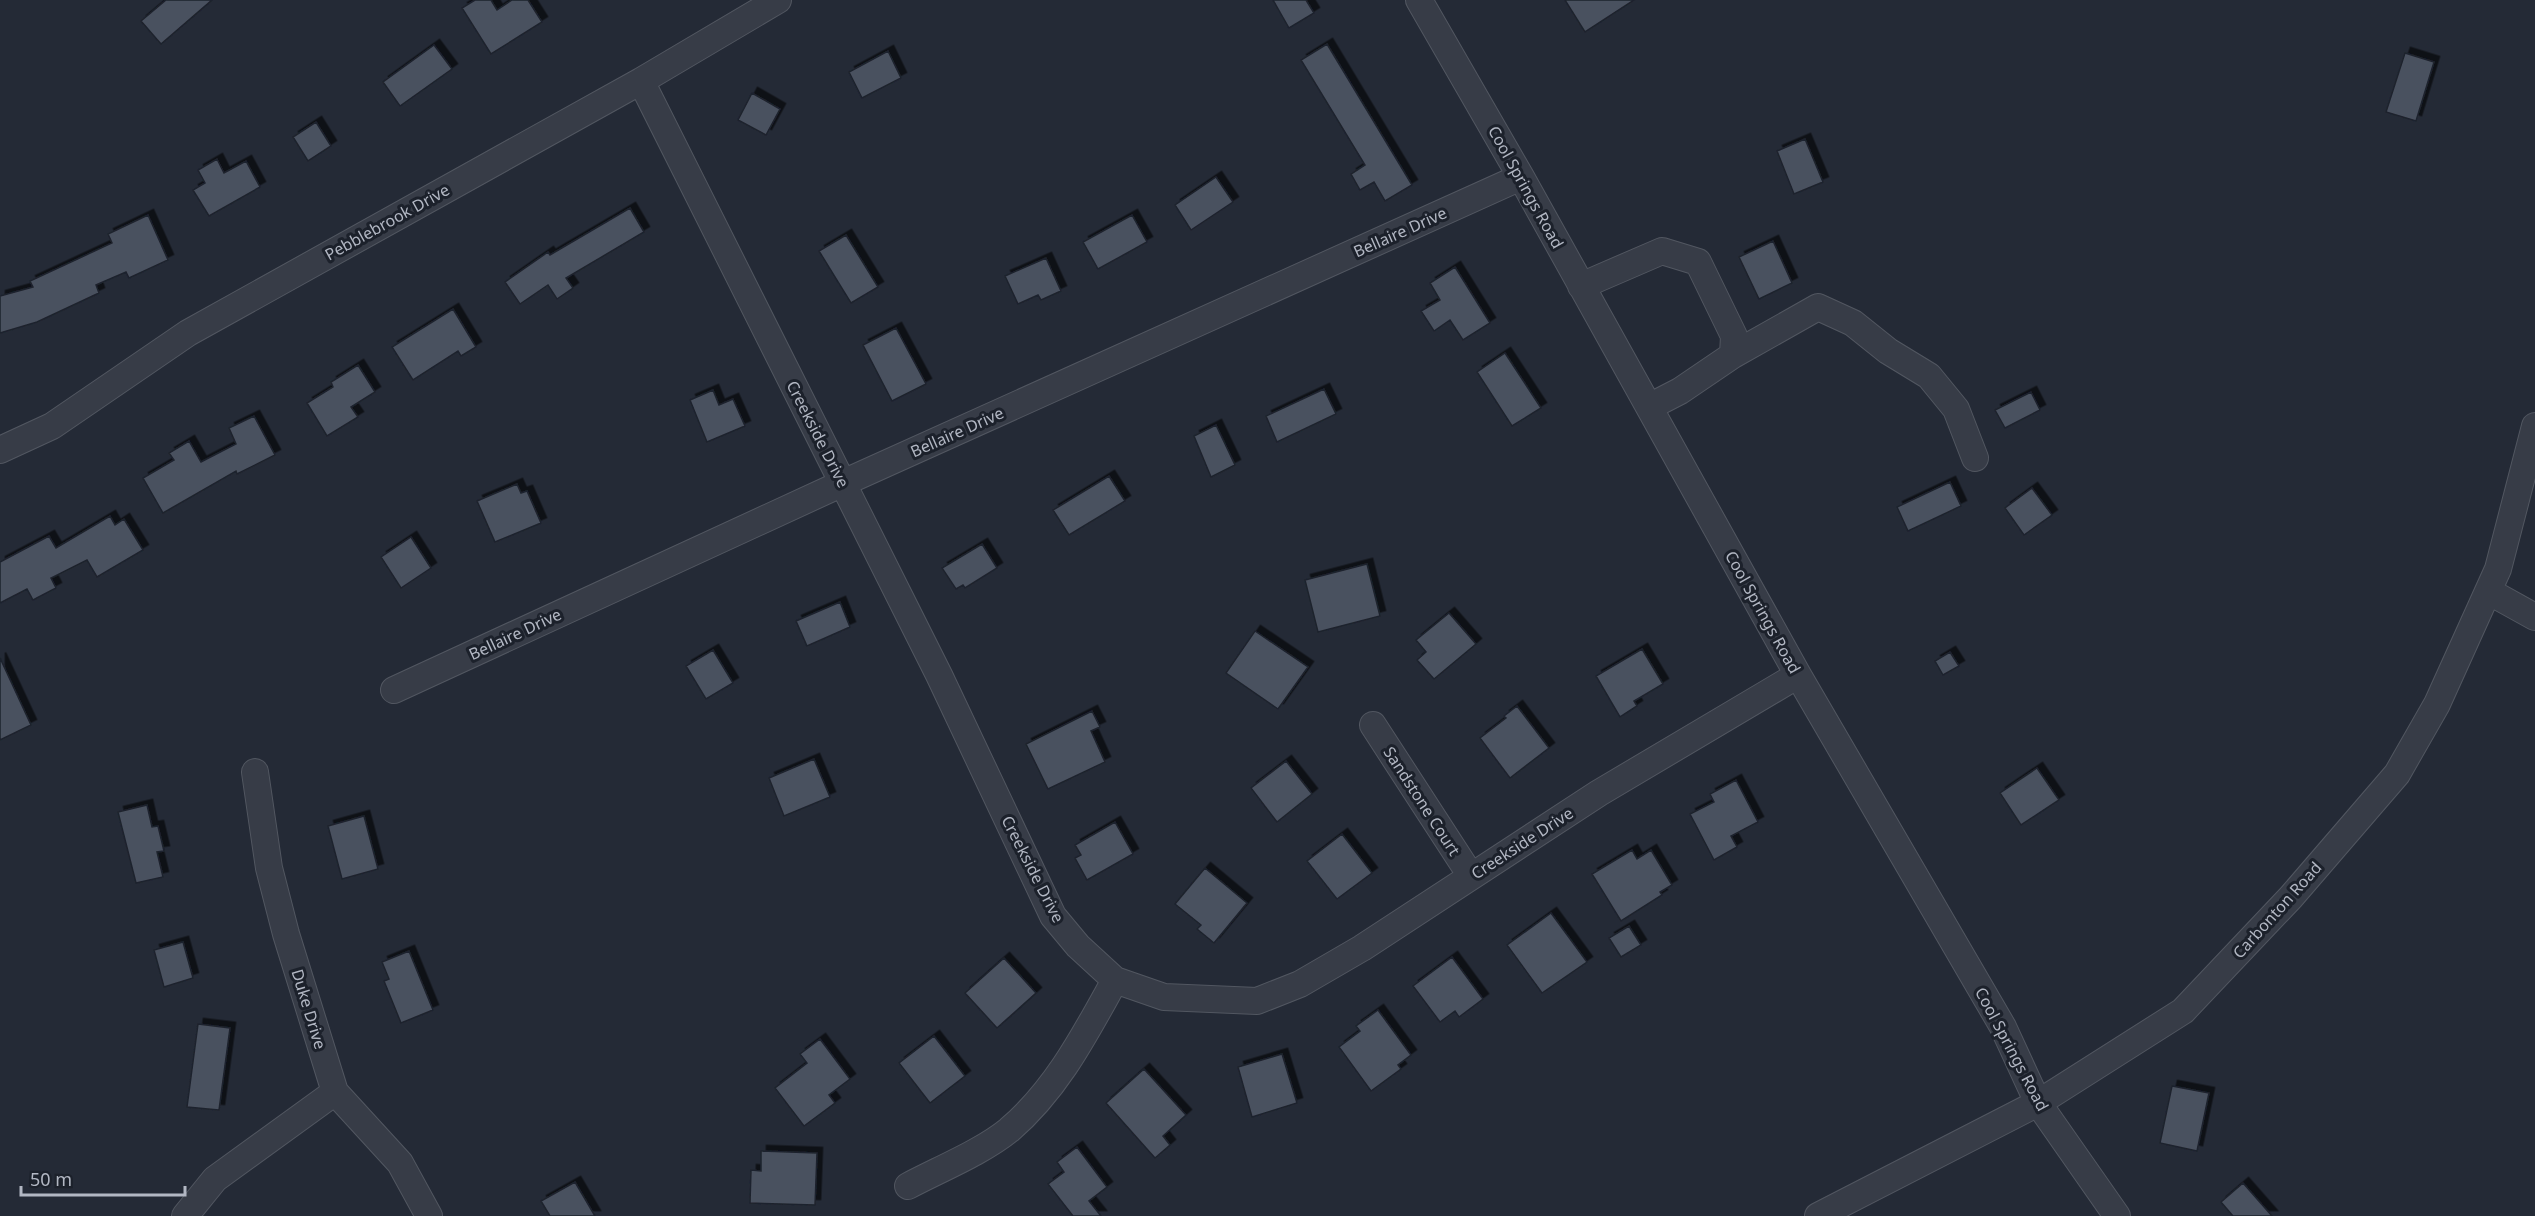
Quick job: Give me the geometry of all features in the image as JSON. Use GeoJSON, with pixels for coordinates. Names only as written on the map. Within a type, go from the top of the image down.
{"type":"FeatureCollection","features":[{"type":"Feature","properties":{"kind":"street","name":"Pebblebrook Drive"},"geometry":{"type":"LineString","coordinates":[[0,450],[52,426],[188,333],[641,81],[778,0]]}},
{"type":"Feature","properties":{"kind":"street","name":"Cool Springs Road"},"geometry":{"type":"LineString","coordinates":[[1419,0],[1521,177],[1798,675],[2003,1027],[2038,1103],[2117,1216]]}},
{"type":"Feature","properties":{"kind":"street","name":"Creekside Drive"},"geometry":{"type":"LineString","coordinates":[[641,81],[939,675],[1053,916],[1078,946],[1115,980],[1164,997],[1257,1001],[1300,984],[1599,793],[1798,675]]}},
{"type":"Feature","properties":{"kind":"street","name":"Bellaire Drive"},"geometry":{"type":"LineString","coordinates":[[394,690],[843,483],[1521,177]]}},
{"type":"Feature","properties":{"kind":"street"},"geometry":{"type":"LineString","coordinates":[[1581,286],[1662,251],[1698,262],[1734,336],[1734,355]]}},
{"type":"Feature","properties":{"kind":"street"},"geometry":{"type":"LineString","coordinates":[[1649,407],[1680,391],[1734,355],[1818,307],[1853,323],[1888,351],[1929,376],[1956,409],[1975,458]]}},
{"type":"Feature","properties":{"kind":"street","name":"Carbonton Road"},"geometry":{"type":"LineString","coordinates":[[1818,1216],[2038,1103],[2183,1011],[2291,897],[2397,774],[2437,704],[2498,569],[2535,426]]}},
{"type":"Feature","properties":{"kind":"street"},"geometry":{"type":"LineString","coordinates":[[2488,591],[2535,617]]}},
{"type":"Feature","properties":{"kind":"street","name":"Sandstone Court"},"geometry":{"type":"LineString","coordinates":[[1372,725],[1471,876]]}},
{"type":"Feature","properties":{"kind":"street","name":"Duke Drive"},"geometry":{"type":"LineString","coordinates":[[255,772],[275,890],[335,1092],[400,1163],[429,1216]]}},
{"type":"Feature","properties":{"kind":"street"},"geometry":{"type":"LineString","coordinates":[[908,1186],[1008,1131],[1040,1100],[1064,1070],[1115,980]]}},
{"type":"Feature","properties":{"kind":"street"},"geometry":{"type":"LineString","coordinates":[[185,1216],[215,1179],[335,1092]]}},
{"type":"Feature","properties":{"kind":"building"},"geometry":{"type":"Polygon","coordinates":[[[166,0],[212,0],[161,44],[141,21],[166,0]]]}},
{"type":"Feature","properties":{"kind":"building"},"geometry":{"type":"Polygon","coordinates":[[[475,0],[491,0],[497,10],[512,0],[528,0],[542,22],[491,54],[462,8],[475,0]]]}},
{"type":"Feature","properties":{"kind":"building"},"geometry":{"type":"Polygon","coordinates":[[[1273,0],[1306,0],[1314,13],[1289,28],[1273,0]]]}},
{"type":"Feature","properties":{"kind":"building"},"geometry":{"type":"Polygon","coordinates":[[[1565,0],[1634,0],[1585,32],[1565,0]]]}},
{"type":"Feature","properties":{"kind":"building"},"geometry":{"type":"Polygon","coordinates":[[[1327,44],[1412,185],[1385,201],[1374,182],[1360,190],[1351,174],[1365,165],[1301,60],[1327,44]]]}},
{"type":"Feature","properties":{"kind":"building"},"geometry":{"type":"Polygon","coordinates":[[[434,45],[452,69],[400,106],[383,82],[434,45]]]}},
{"type":"Feature","properties":{"kind":"building"},"geometry":{"type":"Polygon","coordinates":[[[888,51],[901,78],[862,98],[849,72],[888,51]]]}},
{"type":"Feature","properties":{"kind":"building"},"geometry":{"type":"Polygon","coordinates":[[[2405,53],[2434,62],[2416,121],[2386,112],[2405,53]]]}},
{"type":"Feature","properties":{"kind":"building"},"geometry":{"type":"Polygon","coordinates":[[[752,93],[780,109],[766,135],[738,120],[752,93]]]}},
{"type":"Feature","properties":{"kind":"building"},"geometry":{"type":"Polygon","coordinates":[[[316,122],[331,146],[308,161],[293,137],[316,122]]]}},
{"type":"Feature","properties":{"kind":"building"},"geometry":{"type":"Polygon","coordinates":[[[1805,139],[1823,182],[1794,194],[1777,151],[1805,139]]]}},
{"type":"Feature","properties":{"kind":"building"},"geometry":{"type":"Polygon","coordinates":[[[217,159],[224,173],[246,161],[260,187],[209,216],[193,190],[205,183],[198,170],[217,159]]]}},
{"type":"Feature","properties":{"kind":"building"},"geometry":{"type":"Polygon","coordinates":[[[1216,177],[1233,202],[1191,230],[1175,205],[1216,177]]]}},
{"type":"Feature","properties":{"kind":"building"},"geometry":{"type":"Polygon","coordinates":[[[630,208],[644,232],[566,278],[573,288],[557,299],[548,285],[520,304],[505,282],[548,252],[550,255],[630,208]]]}},
{"type":"Feature","properties":{"kind":"building"},"geometry":{"type":"Polygon","coordinates":[[[148,215],[168,260],[129,278],[126,272],[96,285],[99,293],[37,322],[0,333],[0,296],[33,287],[30,281],[112,243],[108,234],[148,215]]]}},
{"type":"Feature","properties":{"kind":"building"},"geometry":{"type":"Polygon","coordinates":[[[1132,215],[1147,242],[1098,269],[1083,242],[1132,215]]]}},
{"type":"Feature","properties":{"kind":"building"},"geometry":{"type":"Polygon","coordinates":[[[846,235],[878,287],[851,303],[819,251],[846,235]]]}},
{"type":"Feature","properties":{"kind":"building"},"geometry":{"type":"Polygon","coordinates":[[[1773,241],[1792,283],[1759,299],[1739,257],[1773,241]]]}},
{"type":"Feature","properties":{"kind":"building"},"geometry":{"type":"Polygon","coordinates":[[[1046,258],[1061,291],[1041,300],[1038,295],[1018,304],[1005,276],[1046,258]]]}},
{"type":"Feature","properties":{"kind":"building"},"geometry":{"type":"Polygon","coordinates":[[[1455,267],[1490,323],[1463,340],[1450,320],[1434,331],[1421,311],[1440,300],[1430,283],[1455,267]]]}},
{"type":"Feature","properties":{"kind":"building"},"geometry":{"type":"Polygon","coordinates":[[[453,309],[476,347],[461,356],[458,351],[413,380],[392,347],[453,309]]]}},
{"type":"Feature","properties":{"kind":"building"},"geometry":{"type":"Polygon","coordinates":[[[896,328],[926,384],[892,401],[863,345],[896,328]]]}},
{"type":"Feature","properties":{"kind":"building"},"geometry":{"type":"Polygon","coordinates":[[[1505,353],[1541,408],[1512,426],[1477,372],[1505,353]]]}},
{"type":"Feature","properties":{"kind":"building"},"geometry":{"type":"Polygon","coordinates":[[[358,365],[375,392],[351,407],[358,417],[327,436],[307,403],[333,387],[331,382],[358,365]]]}},
{"type":"Feature","properties":{"kind":"building"},"geometry":{"type":"Polygon","coordinates":[[[1324,389],[1336,414],[1277,442],[1266,416],[1324,389]]]}},
{"type":"Feature","properties":{"kind":"building"},"geometry":{"type":"Polygon","coordinates":[[[713,390],[719,405],[733,399],[745,426],[707,442],[690,400],[713,390]]]}},
{"type":"Feature","properties":{"kind":"building"},"geometry":{"type":"Polygon","coordinates":[[[2031,392],[2040,410],[2005,428],[1995,410],[2031,392]]]}},
{"type":"Feature","properties":{"kind":"building"},"geometry":{"type":"Polygon","coordinates":[[[254,416],[275,455],[237,474],[236,471],[163,513],[143,478],[174,460],[169,453],[189,441],[201,462],[236,444],[229,428],[254,416]]]}},
{"type":"Feature","properties":{"kind":"building"},"geometry":{"type":"Polygon","coordinates":[[[1216,425],[1235,465],[1211,477],[1194,436],[1216,425]]]}},
{"type":"Feature","properties":{"kind":"building"},"geometry":{"type":"Polygon","coordinates":[[[1109,476],[1125,501],[1069,535],[1053,510],[1109,476]]]}},
{"type":"Feature","properties":{"kind":"building"},"geometry":{"type":"Polygon","coordinates":[[[1950,482],[1961,506],[1908,531],[1897,507],[1950,482]]]}},
{"type":"Feature","properties":{"kind":"building"},"geometry":{"type":"Polygon","coordinates":[[[517,484],[521,493],[527,491],[541,523],[495,542],[477,501],[517,484]]]}},
{"type":"Feature","properties":{"kind":"building"},"geometry":{"type":"Polygon","coordinates":[[[2032,488],[2052,515],[2024,535],[2005,508],[2032,488]]]}},
{"type":"Feature","properties":{"kind":"building"},"geometry":{"type":"Polygon","coordinates":[[[110,516],[115,525],[124,519],[143,550],[97,577],[87,560],[51,578],[56,588],[33,600],[27,589],[0,603],[0,562],[49,536],[56,548],[110,516]]]}},
{"type":"Feature","properties":{"kind":"building"},"geometry":{"type":"Polygon","coordinates":[[[411,537],[431,568],[401,588],[381,557],[411,537]]]}},
{"type":"Feature","properties":{"kind":"building"},"geometry":{"type":"Polygon","coordinates":[[[982,544],[997,568],[965,588],[963,585],[956,589],[942,568],[982,544]]]}},
{"type":"Feature","properties":{"kind":"building"},"geometry":{"type":"Polygon","coordinates":[[[1367,564],[1380,616],[1318,632],[1305,580],[1367,564]]]}},
{"type":"Feature","properties":{"kind":"building"},"geometry":{"type":"Polygon","coordinates":[[[840,602],[850,627],[807,646],[796,621],[840,602]]]}},
{"type":"Feature","properties":{"kind":"building"},"geometry":{"type":"Polygon","coordinates":[[[1449,613],[1476,644],[1434,679],[1417,660],[1426,652],[1416,640],[1449,613]]]}},
{"type":"Feature","properties":{"kind":"building"},"geometry":{"type":"Polygon","coordinates":[[[1255,631],[1308,667],[1278,709],[1226,673],[1255,631]]]}},
{"type":"Feature","properties":{"kind":"building"},"geometry":{"type":"Polygon","coordinates":[[[1642,649],[1663,684],[1634,701],[1637,706],[1620,717],[1596,676],[1642,649]]]}},
{"type":"Feature","properties":{"kind":"building"},"geometry":{"type":"Polygon","coordinates":[[[713,650],[733,683],[706,699],[686,666],[713,650]]]}},
{"type":"Feature","properties":{"kind":"building"},"geometry":{"type":"Polygon","coordinates":[[[1950,652],[1959,666],[1943,675],[1935,661],[1950,652]]]}},
{"type":"Feature","properties":{"kind":"building"},"geometry":{"type":"Polygon","coordinates":[[[0,658],[31,725],[0,740],[0,658]]]}},
{"type":"Feature","properties":{"kind":"building"},"geometry":{"type":"Polygon","coordinates":[[[1517,706],[1549,748],[1510,778],[1480,738],[1506,718],[1504,716],[1517,706]]]}},
{"type":"Feature","properties":{"kind":"building"},"geometry":{"type":"Polygon","coordinates":[[[1092,711],[1100,727],[1091,731],[1105,762],[1048,789],[1026,744],[1092,711]]]}},
{"type":"Feature","properties":{"kind":"building"},"geometry":{"type":"Polygon","coordinates":[[[814,759],[830,797],[784,816],[769,778],[814,759]]]}},
{"type":"Feature","properties":{"kind":"building"},"geometry":{"type":"Polygon","coordinates":[[[1286,761],[1312,794],[1277,822],[1251,788],[1286,761]]]}},
{"type":"Feature","properties":{"kind":"building"},"geometry":{"type":"Polygon","coordinates":[[[2037,768],[2059,800],[2021,825],[2000,793],[2037,768]]]}},
{"type":"Feature","properties":{"kind":"building"},"geometry":{"type":"Polygon","coordinates":[[[1736,780],[1758,822],[1731,836],[1737,847],[1714,860],[1690,814],[1714,802],[1710,794],[1736,780]]]}},
{"type":"Feature","properties":{"kind":"building"},"geometry":{"type":"Polygon","coordinates":[[[147,805],[152,827],[158,826],[164,851],[157,852],[163,877],[136,883],[118,812],[147,805]]]}},
{"type":"Feature","properties":{"kind":"building"},"geometry":{"type":"Polygon","coordinates":[[[364,816],[378,869],[342,879],[328,826],[364,816]]]}},
{"type":"Feature","properties":{"kind":"building"},"geometry":{"type":"Polygon","coordinates":[[[1115,822],[1133,854],[1087,880],[1075,858],[1081,855],[1075,845],[1115,822]]]}},
{"type":"Feature","properties":{"kind":"building"},"geometry":{"type":"Polygon","coordinates":[[[1342,834],[1372,873],[1337,899],[1307,861],[1342,834]]]}},
{"type":"Feature","properties":{"kind":"building"},"geometry":{"type":"Polygon","coordinates":[[[1632,850],[1637,859],[1651,850],[1672,885],[1660,892],[1662,895],[1621,921],[1592,874],[1632,850]]]}},
{"type":"Feature","properties":{"kind":"building"},"geometry":{"type":"Polygon","coordinates":[[[1205,868],[1247,903],[1214,943],[1197,929],[1201,925],[1175,904],[1205,868]]]}},
{"type":"Feature","properties":{"kind":"building"},"geometry":{"type":"Polygon","coordinates":[[[1551,913],[1587,962],[1542,993],[1507,945],[1551,913]]]}},
{"type":"Feature","properties":{"kind":"building"},"geometry":{"type":"Polygon","coordinates":[[[1629,926],[1641,945],[1621,957],[1609,938],[1629,926]]]}},
{"type":"Feature","properties":{"kind":"building"},"geometry":{"type":"Polygon","coordinates":[[[183,942],[193,978],[164,987],[154,950],[183,942]]]}},
{"type":"Feature","properties":{"kind":"building"},"geometry":{"type":"Polygon","coordinates":[[[409,951],[433,1010],[401,1023],[384,981],[389,979],[382,962],[409,951]]]}},
{"type":"Feature","properties":{"kind":"building"},"geometry":{"type":"Polygon","coordinates":[[[1452,957],[1483,999],[1459,1017],[1455,1011],[1440,1022],[1413,986],[1452,957]]]}},
{"type":"Feature","properties":{"kind":"building"},"geometry":{"type":"Polygon","coordinates":[[[1004,958],[1036,993],[997,1028],[965,993],[1004,958]]]}},
{"type":"Feature","properties":{"kind":"building"},"geometry":{"type":"Polygon","coordinates":[[[1378,1010],[1411,1055],[1398,1065],[1401,1069],[1371,1091],[1339,1047],[1360,1031],[1356,1026],[1378,1010]]]}},
{"type":"Feature","properties":{"kind":"building"},"geometry":{"type":"Polygon","coordinates":[[[198,1024],[230,1028],[219,1110],[187,1107],[198,1024]]]}},
{"type":"Feature","properties":{"kind":"building"},"geometry":{"type":"Polygon","coordinates":[[[934,1036],[965,1076],[930,1103],[899,1063],[934,1036]]]}},
{"type":"Feature","properties":{"kind":"building"},"geometry":{"type":"Polygon","coordinates":[[[820,1039],[850,1079],[829,1095],[835,1103],[804,1126],[775,1088],[807,1063],[800,1054],[820,1039]]]}},
{"type":"Feature","properties":{"kind":"building"},"geometry":{"type":"Polygon","coordinates":[[[1282,1054],[1297,1103],[1252,1117],[1238,1067],[1282,1054]]]}},
{"type":"Feature","properties":{"kind":"building"},"geometry":{"type":"Polygon","coordinates":[[[1144,1069],[1186,1115],[1163,1136],[1170,1145],[1155,1158],[1106,1103],[1144,1069]]]}},
{"type":"Feature","properties":{"kind":"building"},"geometry":{"type":"Polygon","coordinates":[[[2172,1086],[2209,1093],[2197,1151],[2160,1143],[2172,1086]]]}},
{"type":"Feature","properties":{"kind":"building"},"geometry":{"type":"Polygon","coordinates":[[[1077,1147],[1107,1187],[1089,1201],[1101,1216],[1073,1216],[1048,1184],[1064,1172],[1057,1162],[1077,1147]]]}},
{"type":"Feature","properties":{"kind":"building"},"geometry":{"type":"Polygon","coordinates":[[[761,1151],[817,1153],[815,1205],[750,1203],[751,1170],[761,1171],[761,1151]]]}},
{"type":"Feature","properties":{"kind":"building"},"geometry":{"type":"Polygon","coordinates":[[[575,1182],[595,1216],[550,1216],[541,1201],[575,1182]]]}},
{"type":"Feature","properties":{"kind":"building"},"geometry":{"type":"Polygon","coordinates":[[[2243,1183],[2272,1216],[2233,1216],[2221,1202],[2243,1183]]]}}]}
